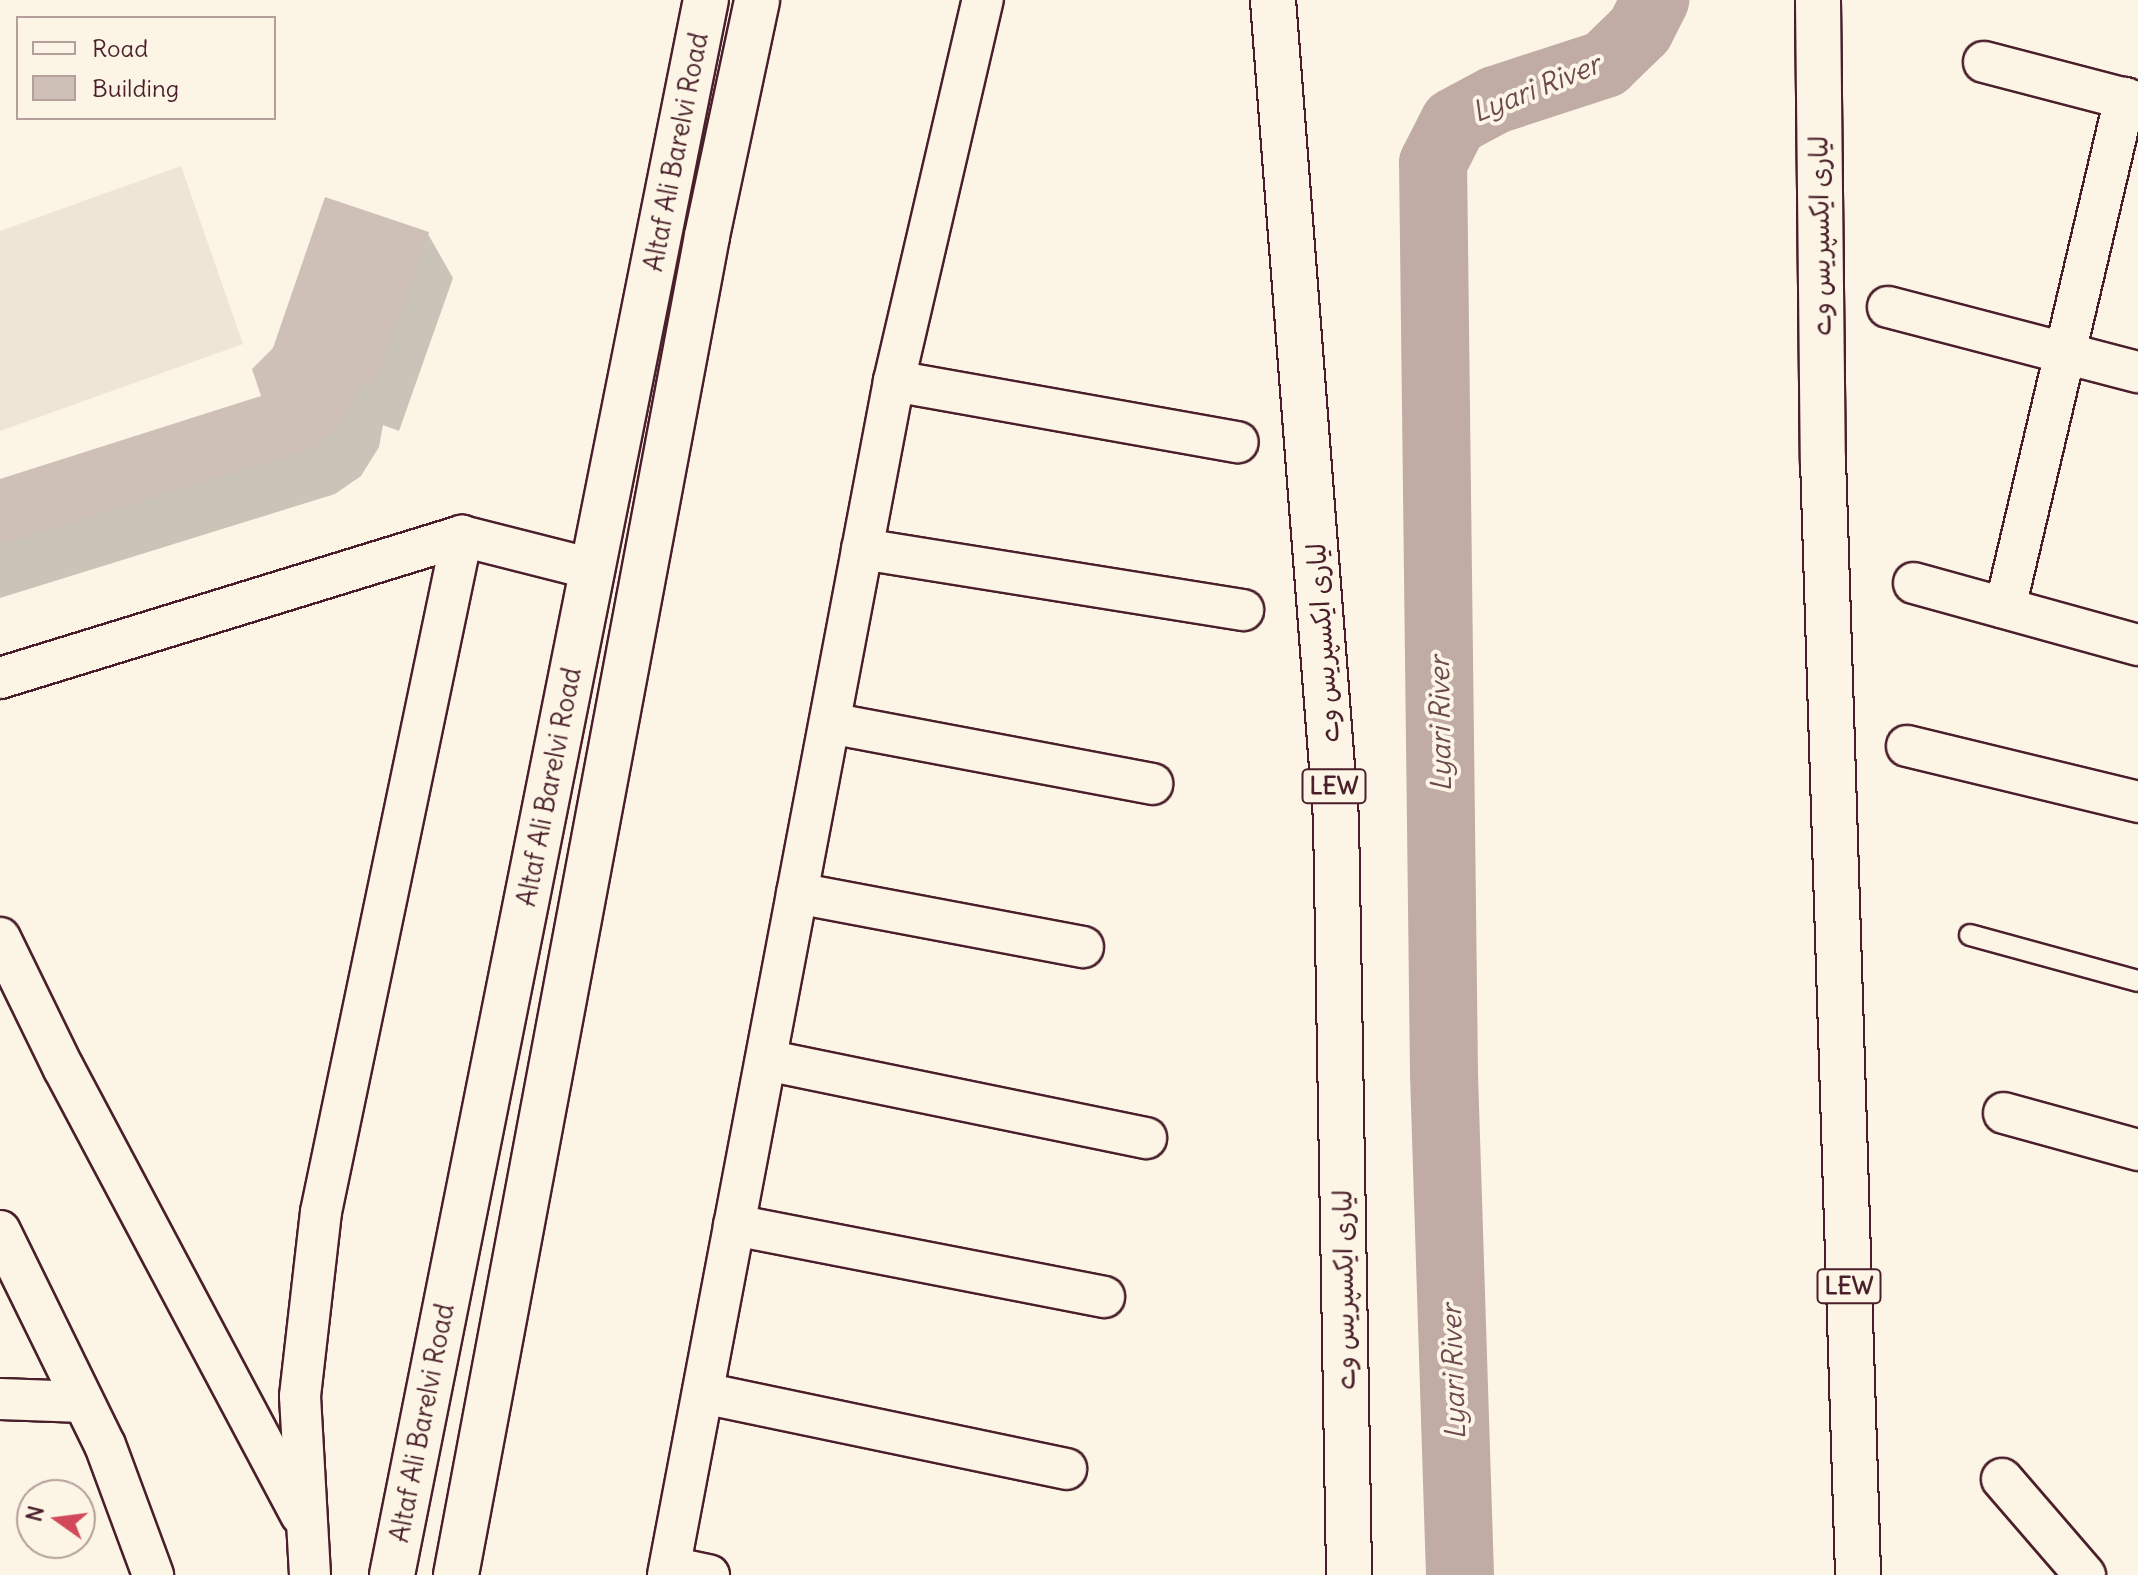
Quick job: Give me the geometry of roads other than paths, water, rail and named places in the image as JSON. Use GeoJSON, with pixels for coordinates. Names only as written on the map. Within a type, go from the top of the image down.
{"type":"FeatureCollection","features":[{"type":"Feature","properties":{"kind":"main road","name":"Altaf Ali Barelvi Road"},"geometry":{"type":"LineString","coordinates":[[392,1575],[706,0]]}},
{"type":"Feature","properties":{"kind":"main road","name":"Altaf Ali Barelvi Road"},"geometry":{"type":"LineString","coordinates":[[456,1575],[707,236],[757,0]]}},
{"type":"Feature","properties":{"kind":"main road","name":"لیاری ایکسپریس وے"},"geometry":{"type":"LineString","coordinates":[[1273,0],[1336,819],[1349,1575]]}},
{"type":"Feature","properties":{"kind":"main road","name":"لیاری ایکسپریس وے"},"geometry":{"type":"LineString","coordinates":[[1818,0],[1823,459],[1858,1575]]}},
{"type":"Feature","properties":{"kind":"street"},"geometry":{"type":"LineString","coordinates":[[709,1575],[669,1571],[894,381],[983,0]]}},
{"type":"Feature","properties":{"kind":"street"},"geometry":{"type":"LineString","coordinates":[[1984,62],[2132,100],[2005,608]]}},
{"type":"Feature","properties":{"kind":"street"},"geometry":{"type":"LineString","coordinates":[[1888,307],[2138,372]]}},
{"type":"Feature","properties":{"kind":"street"},"geometry":{"type":"LineString","coordinates":[[894,381],[1238,442]]}},
{"type":"Feature","properties":{"kind":"street"},"geometry":{"type":"LineString","coordinates":[[310,1575],[300,1396],[321,1212],[462,536]]}},
{"type":"Feature","properties":{"kind":"street"},"geometry":{"type":"LineString","coordinates":[[0,678],[462,536],[592,569]]}},
{"type":"Feature","properties":{"kind":"street"},"geometry":{"type":"LineString","coordinates":[[862,549],[1243,610]]}},
{"type":"Feature","properties":{"kind":"street"},"geometry":{"type":"LineString","coordinates":[[1914,583],[2138,645]]}},
{"type":"Feature","properties":{"kind":"street"},"geometry":{"type":"LineString","coordinates":[[830,723],[1152,784]]}},
{"type":"Feature","properties":{"kind":"street"},"geometry":{"type":"LineString","coordinates":[[1907,746],[2138,802]]}},
{"type":"Feature","properties":{"kind":"street"},"geometry":{"type":"LineString","coordinates":[[797,893],[1083,947]]}},
{"type":"Feature","properties":{"kind":"street"},"geometry":{"type":"LineString","coordinates":[[0,938],[63,1067],[307,1526]]}},
{"type":"Feature","properties":{"kind":"street"},"geometry":{"type":"LineString","coordinates":[[766,1060],[1146,1138]]}},
{"type":"Feature","properties":{"kind":"street"},"geometry":{"type":"LineString","coordinates":[[2004,1113],[2138,1150]]}},
{"type":"Feature","properties":{"kind":"street"},"geometry":{"type":"LineString","coordinates":[[734,1225],[1104,1297]]}},
{"type":"Feature","properties":{"kind":"street"},"geometry":{"type":"LineString","coordinates":[[2,1239],[83,1402],[153,1575]]}},
{"type":"Feature","properties":{"kind":"street"},"geometry":{"type":"LineString","coordinates":[[703,1393],[1066,1469]]}},
{"type":"Feature","properties":{"kind":"street"},"geometry":{"type":"LineString","coordinates":[[0,1399],[83,1402]]}},
{"type":"Feature","properties":{"kind":"street"},"geometry":{"type":"LineString","coordinates":[[2002,1479],[2085,1575]]}},
{"type":"Feature","properties":{"kind":"lane"},"geometry":{"type":"LineString","coordinates":[[1970,935],[2138,981]]}},
{"type":"Feature","properties":{"kind":"waterway","name":"Lyari River"},"geometry":{"type":"LineString","coordinates":[[1460,1575],[1444,1073],[1433,163],[1454,122],[1495,100],[1605,64],[1640,30],[1655,0]]}}]}
